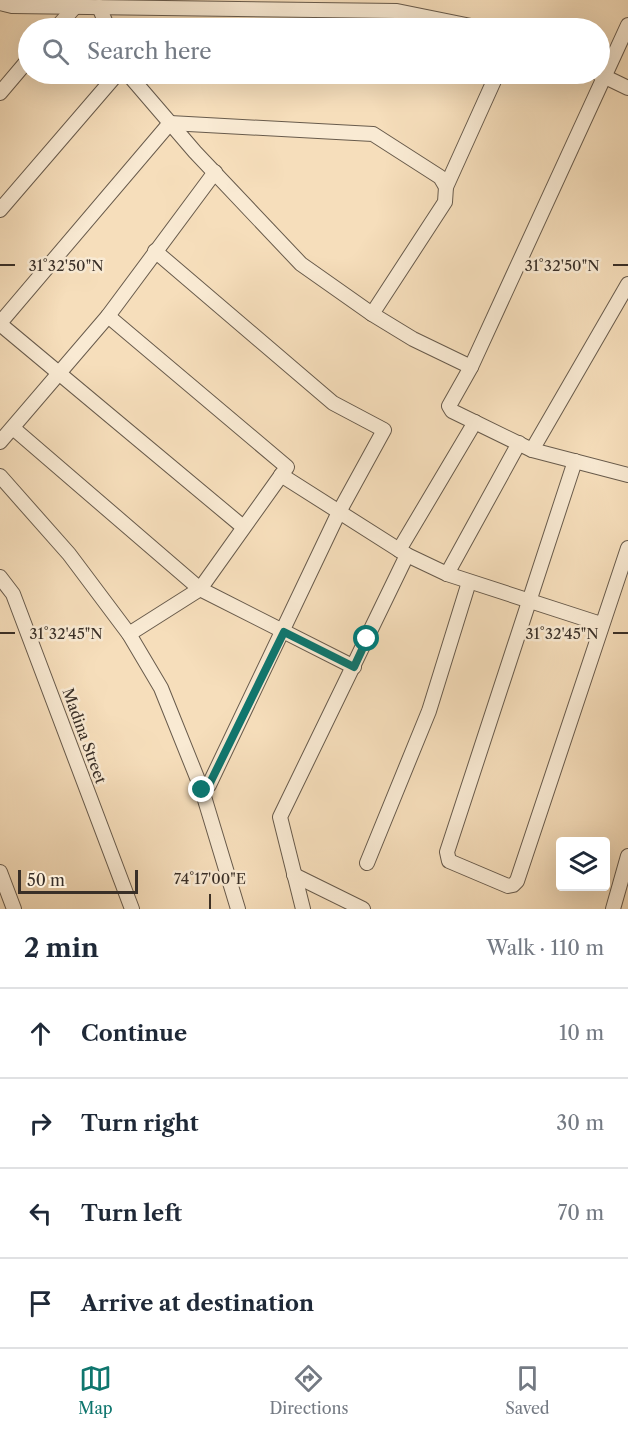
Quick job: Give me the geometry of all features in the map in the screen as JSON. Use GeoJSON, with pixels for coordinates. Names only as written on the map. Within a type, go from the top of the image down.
{"type":"FeatureCollection","features":[{"type":"Feature","properties":{"kind":"street"},"geometry":{"type":"LineString","coordinates":[[0,3],[12,6],[397,10],[434,18]]}},
{"type":"Feature","properties":{"kind":"street"},"geometry":{"type":"LineString","coordinates":[[65,18],[75,7]]}},
{"type":"Feature","properties":{"kind":"street"},"geometry":{"type":"LineString","coordinates":[[99,7],[104,18]]}},
{"type":"Feature","properties":{"kind":"street"},"geometry":{"type":"LineString","coordinates":[[610,58],[628,25]]}},
{"type":"Feature","properties":{"kind":"street"},"geometry":{"type":"LineString","coordinates":[[0,93],[18,72]]}},
{"type":"Feature","properties":{"kind":"street"},"geometry":{"type":"LineString","coordinates":[[610,79],[628,88]]}},
{"type":"Feature","properties":{"kind":"street"},"geometry":{"type":"LineString","coordinates":[[0,210],[108,84]]}},
{"type":"Feature","properties":{"kind":"street"},"geometry":{"type":"LineString","coordinates":[[137,84],[301,264],[372,314],[413,339],[471,367]]}},
{"type":"Feature","properties":{"kind":"street"},"geometry":{"type":"LineString","coordinates":[[372,314],[445,202],[446,187],[492,84]]}},
{"type":"Feature","properties":{"kind":"street"},"geometry":{"type":"LineString","coordinates":[[597,84],[471,367],[449,406],[452,411],[525,446],[628,475]]}},
{"type":"Feature","properties":{"kind":"street"},"geometry":{"type":"LineString","coordinates":[[170,123],[373,134],[440,177],[446,187]]}},
{"type":"Feature","properties":{"kind":"street"},"geometry":{"type":"LineString","coordinates":[[170,123],[0,324],[242,526]]}},
{"type":"Feature","properties":{"kind":"street"},"geometry":{"type":"LineString","coordinates":[[0,442],[108,316],[215,172]]}},
{"type":"Feature","properties":{"kind":"street"},"geometry":{"type":"LineString","coordinates":[[155,251],[333,403],[383,428],[384,433],[339,512],[284,632],[209,785],[202,790]]}},
{"type":"Feature","properties":{"kind":"street"},"geometry":{"type":"LineString","coordinates":[[447,574],[628,284]]}},
{"type":"Feature","properties":{"kind":"street"},"geometry":{"type":"LineString","coordinates":[[108,316],[287,466],[242,526],[200,589],[129,634]]}},
{"type":"Feature","properties":{"kind":"street"},"geometry":{"type":"LineString","coordinates":[[303,909],[280,817],[354,667],[403,552],[475,422]]}},
{"type":"Feature","properties":{"kind":"street"},"geometry":{"type":"LineString","coordinates":[[13,428],[200,589],[354,667]]}},
{"type":"Feature","properties":{"kind":"street"},"geometry":{"type":"LineString","coordinates":[[575,461],[447,858],[508,885],[513,885],[517,881],[628,548]]}},
{"type":"Feature","properties":{"kind":"street"},"geometry":{"type":"LineString","coordinates":[[280,475],[403,552],[447,574],[601,624]]}},
{"type":"Feature","properties":{"kind":"street"},"geometry":{"type":"LineString","coordinates":[[0,476],[69,554],[129,634],[161,688],[202,790],[238,909]]}},
{"type":"Feature","properties":{"kind":"street","name":"Madina Street"},"geometry":{"type":"LineString","coordinates":[[0,577],[13,594],[132,909]]}},
{"type":"Feature","properties":{"kind":"street"},"geometry":{"type":"LineString","coordinates":[[367,863],[429,711],[469,582]]}},
{"type":"Feature","properties":{"kind":"street"},"geometry":{"type":"LineString","coordinates":[[613,909],[623,894],[628,856]]}},
{"type":"Feature","properties":{"kind":"street"},"geometry":{"type":"LineString","coordinates":[[0,872],[14,909]]}},
{"type":"Feature","properties":{"kind":"street"},"geometry":{"type":"LineString","coordinates":[[294,875],[363,909]]}},
{"type":"Feature","properties":{"kind":"route"},"geometry":{"type":"LineString","coordinates":[[202,790],[209,785],[284,632],[354,667],[367,639]]}}]}
